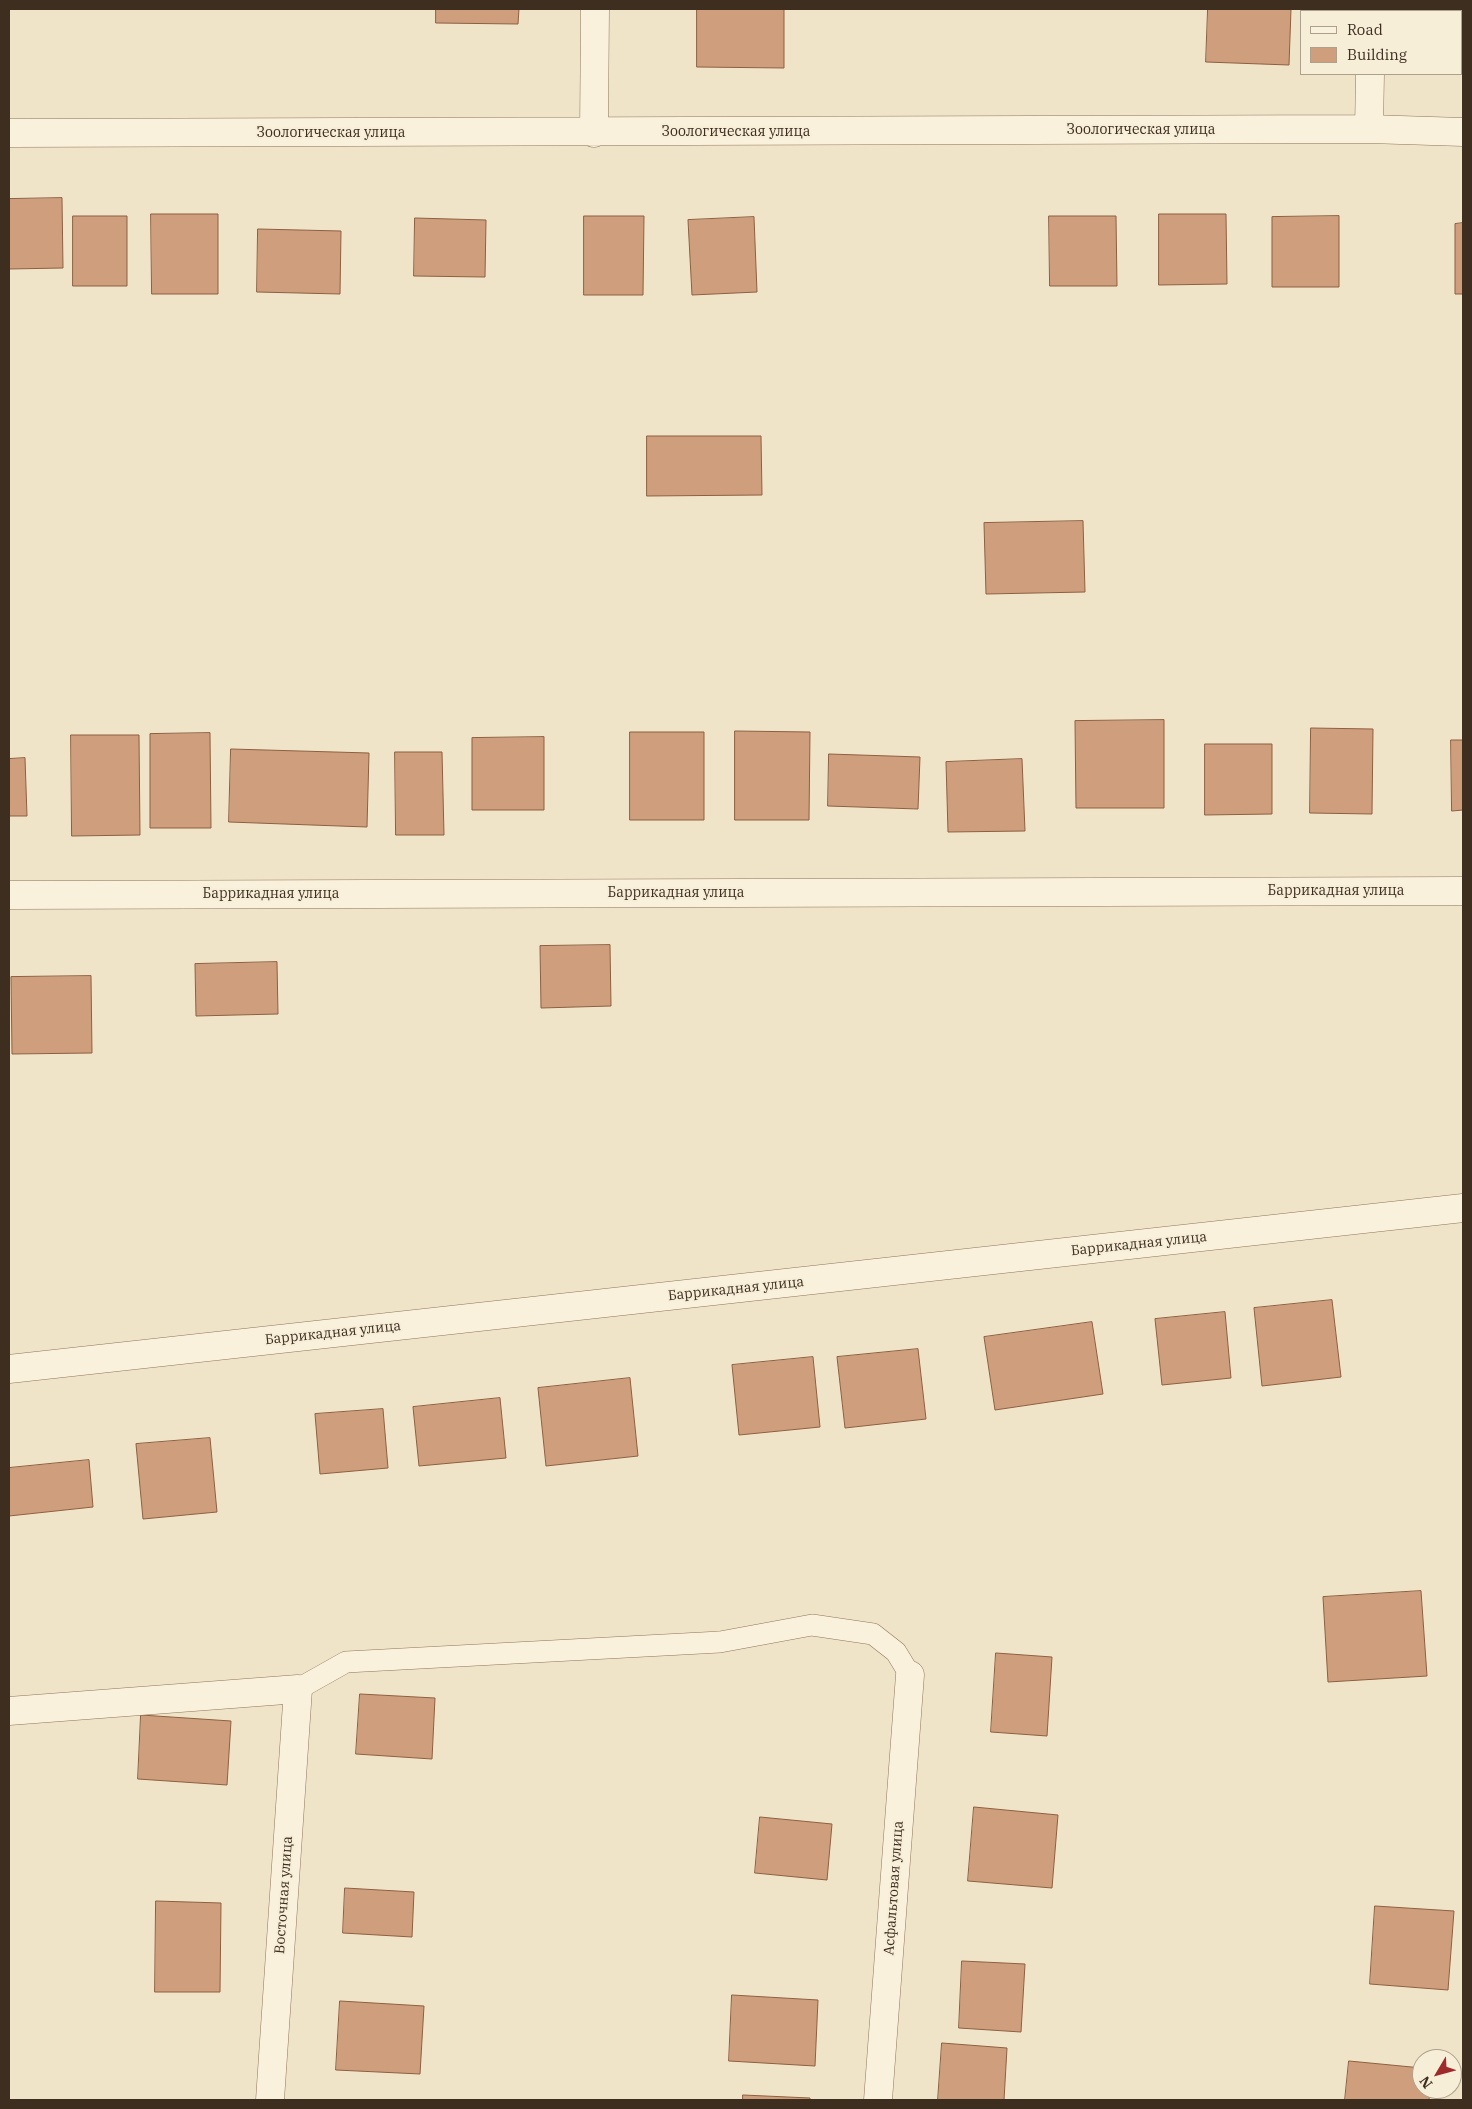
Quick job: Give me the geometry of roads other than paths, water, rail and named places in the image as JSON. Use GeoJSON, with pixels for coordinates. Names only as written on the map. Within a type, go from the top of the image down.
{"type":"FeatureCollection","features":[{"type":"Feature","properties":{"kind":"street"},"geometry":{"type":"LineString","coordinates":[[594,133],[595,9]]}},
{"type":"Feature","properties":{"kind":"street"},"geometry":{"type":"LineString","coordinates":[[1369,129],[1370,75]]}},
{"type":"Feature","properties":{"kind":"street","name":"Зоологическая улица"},"geometry":{"type":"LineString","coordinates":[[9,133],[594,133],[1369,129],[1463,132]]}},
{"type":"Feature","properties":{"kind":"street","name":"Баррикадная улица"},"geometry":{"type":"LineString","coordinates":[[9,895],[1463,891]]}},
{"type":"Feature","properties":{"kind":"street","name":"Баррикадная улица"},"geometry":{"type":"LineString","coordinates":[[9,1369],[1463,1208]]}},
{"type":"Feature","properties":{"kind":"street","name":"Асфальтовая улица"},"geometry":{"type":"LineString","coordinates":[[878,2100],[910,1675]]}},
{"type":"Feature","properties":{"kind":"street"},"geometry":{"type":"LineString","coordinates":[[9,1710],[298,1689]]}},
{"type":"Feature","properties":{"kind":"street","name":"Восточная улица"},"geometry":{"type":"LineString","coordinates":[[270,2100],[298,1689]]}},
{"type":"Feature","properties":{"kind":"lane"},"geometry":{"type":"LineString","coordinates":[[298,1689],[346,1662],[720,1642],[812,1625],[873,1634],[896,1652],[910,1675]]}}]}
